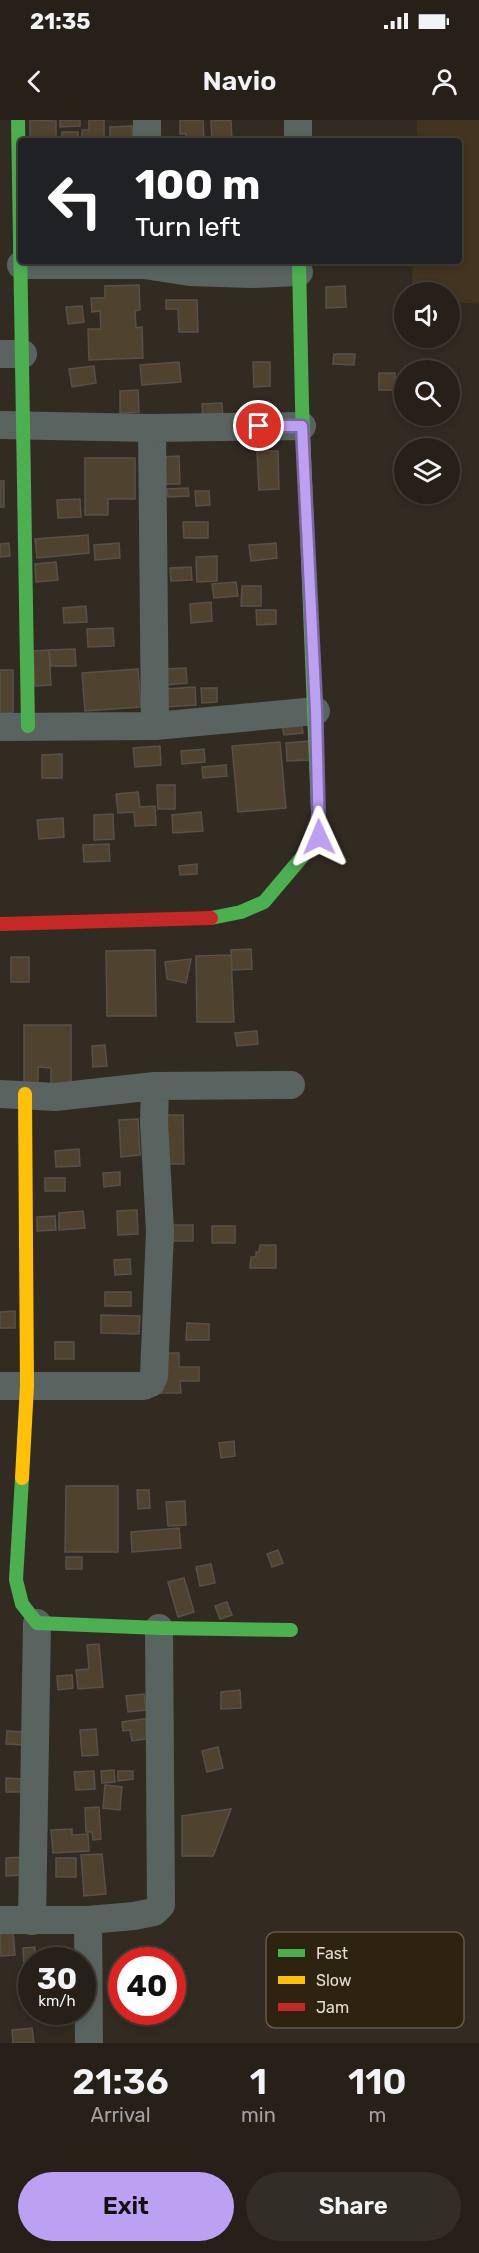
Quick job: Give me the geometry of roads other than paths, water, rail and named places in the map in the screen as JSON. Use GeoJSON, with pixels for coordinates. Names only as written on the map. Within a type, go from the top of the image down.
{"type":"FeatureCollection","features":[{"type":"Feature","properties":{"kind":"street"},"geometry":{"type":"LineString","coordinates":[[18,120],[10,191],[18,245]]}},
{"type":"Feature","properties":{"kind":"street"},"geometry":{"type":"LineString","coordinates":[[147,120],[147,138]]}},
{"type":"Feature","properties":{"kind":"street"},"geometry":{"type":"LineString","coordinates":[[298,120],[298,138]]}},
{"type":"Feature","properties":{"kind":"street"},"geometry":{"type":"LineString","coordinates":[[28,726],[12,426],[11,354],[21,265],[82,264]]}},
{"type":"Feature","properties":{"kind":"street"},"geometry":{"type":"LineString","coordinates":[[0,924],[204,919],[241,912],[264,902],[319,837],[316,711],[302,426],[299,267],[190,272],[149,264]]}},
{"type":"Feature","properties":{"kind":"street"},"geometry":{"type":"LineString","coordinates":[[12,426],[152,428],[302,426]]}},
{"type":"Feature","properties":{"kind":"street"},"geometry":{"type":"LineString","coordinates":[[152,428],[155,726]]}},
{"type":"Feature","properties":{"kind":"street"},"geometry":{"type":"LineString","coordinates":[[0,727],[155,726],[316,711]]}},
{"type":"Feature","properties":{"kind":"street"},"geometry":{"type":"LineString","coordinates":[[291,1084],[154,1086],[55,1097],[13,1094],[13,1386],[8,1570],[26,1613],[37,1623],[291,1630]]}},
{"type":"Feature","properties":{"kind":"street"},"geometry":{"type":"LineString","coordinates":[[13,1386],[144,1386],[151,1383],[154,1376],[160,1231],[154,1086]]}},
{"type":"Feature","properties":{"kind":"street"},"geometry":{"type":"LineString","coordinates":[[32,1921],[37,1623]]}},
{"type":"Feature","properties":{"kind":"street"},"geometry":{"type":"LineString","coordinates":[[0,1920],[88,1920],[154,1912],[161,1905],[159,1628]]}},
{"type":"Feature","properties":{"kind":"street"},"geometry":{"type":"LineString","coordinates":[[88,1920],[89,2043]]}}]}
